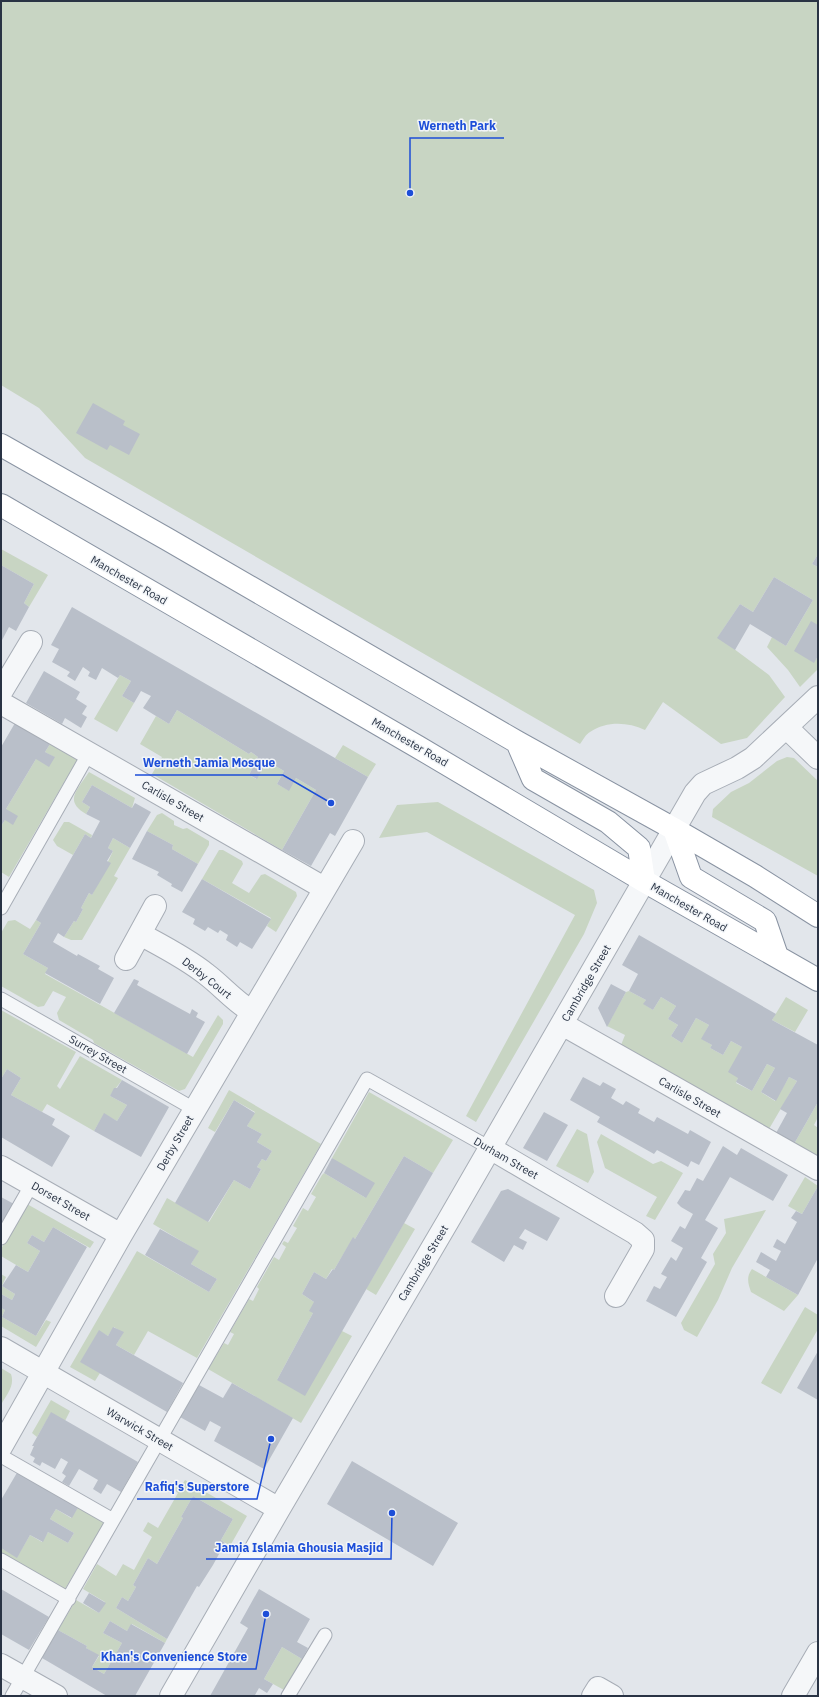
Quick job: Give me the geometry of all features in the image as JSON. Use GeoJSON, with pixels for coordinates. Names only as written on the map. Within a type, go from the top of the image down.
{"type":"FeatureCollection","features":[{"type":"Feature","properties":{"kind":"highway"},"geometry":{"type":"LineString","coordinates":[[1,445],[174,543],[517,742],[674,829],[755,876],[818,916]]}},
{"type":"Feature","properties":{"kind":"highway","name":"Manchester Road"},"geometry":{"type":"LineString","coordinates":[[1,505],[418,747],[644,881],[818,980]]}},
{"type":"Feature","properties":{"kind":"highway"},"geometry":{"type":"LineString","coordinates":[[517,742],[533,779],[608,822],[639,848],[644,881]]}},
{"type":"Feature","properties":{"kind":"highway"},"geometry":{"type":"LineString","coordinates":[[674,829],[691,877],[766,921],[777,956]]}},
{"type":"Feature","properties":{"kind":"street"},"geometry":{"type":"LineString","coordinates":[[1,692],[31,642]]}},
{"type":"Feature","properties":{"kind":"street","name":"Cambridge Street"},"geometry":{"type":"LineString","coordinates":[[171,1696],[695,793],[702,784],[738,768],[753,758],[787,728],[818,697]]}},
{"type":"Feature","properties":{"kind":"street","name":"Carlisle Street"},"geometry":{"type":"LineString","coordinates":[[1,702],[324,888]]}},
{"type":"Feature","properties":{"kind":"street"},"geometry":{"type":"LineString","coordinates":[[787,728],[818,758]]}},
{"type":"Feature","properties":{"kind":"street","name":"Derby Street"},"geometry":{"type":"LineString","coordinates":[[1,1447],[194,1109],[353,841]]}},
{"type":"Feature","properties":{"kind":"street"},"geometry":{"type":"LineString","coordinates":[[126,959],[155,906]]}},
{"type":"Feature","properties":{"kind":"street","name":"Derby Court"},"geometry":{"type":"LineString","coordinates":[[140,934],[180,956],[206,974],[239,1004],[251,1011]]}},
{"type":"Feature","properties":{"kind":"street","name":"Carlisle Street"},"geometry":{"type":"LineString","coordinates":[[562,1024],[818,1170]]}},
{"type":"Feature","properties":{"kind":"street","name":"Durham Street"},"geometry":{"type":"LineString","coordinates":[[490,1148],[635,1233],[643,1240],[643,1249],[616,1296]]}},
{"type":"Feature","properties":{"kind":"street","name":"Dorset Street"},"geometry":{"type":"LineString","coordinates":[[1,1167],[121,1235]]}},
{"type":"Feature","properties":{"kind":"street","name":"Warwick Street"},"geometry":{"type":"LineString","coordinates":[[1,1348],[279,1509]]}},
{"type":"Feature","properties":{"kind":"street"},"geometry":{"type":"LineString","coordinates":[[793,1696],[818,1653]]}},
{"type":"Feature","properties":{"kind":"street"},"geometry":{"type":"LineString","coordinates":[[1,1664],[56,1696]]}},
{"type":"Feature","properties":{"kind":"lane"},"geometry":{"type":"LineString","coordinates":[[1,908],[88,753]]}},
{"type":"Feature","properties":{"kind":"lane","name":"Surrey Street"},"geometry":{"type":"LineString","coordinates":[[1,999],[194,1109]]}},
{"type":"Feature","properties":{"kind":"lane","name":"Durham Street"},"geometry":{"type":"LineString","coordinates":[[160,1440],[367,1079],[490,1148]]}},
{"type":"Feature","properties":{"kind":"lane"},"geometry":{"type":"LineString","coordinates":[[1,1238],[32,1184]]}},
{"type":"Feature","properties":{"kind":"lane"},"geometry":{"type":"LineString","coordinates":[[12,1696],[160,1440]]}},
{"type":"Feature","properties":{"kind":"lane"},"geometry":{"type":"LineString","coordinates":[[1,1456],[113,1520]]}},
{"type":"Feature","properties":{"kind":"lane"},"geometry":{"type":"LineString","coordinates":[[1,1560],[69,1599]]}},
{"type":"Feature","properties":{"kind":"lane"},"geometry":{"type":"LineString","coordinates":[[288,1696],[325,1635]]}},
{"type":"Feature","properties":{"kind":"green space"},"geometry":{"type":"Polygon","coordinates":[[[1,1],[818,1],[818,554],[812,564],[818,567],[818,625],[814,662],[818,656],[818,669],[800,687],[788,670],[767,647],[772,637],[786,646],[813,600],[774,577],[753,612],[740,604],[718,637],[769,675],[785,697],[747,738],[721,744],[663,702],[645,730],[631,725],[610,724],[597,728],[589,733],[580,744],[85,458],[39,408],[1,385],[1,1]]]}},
{"type":"Feature","properties":{"kind":"green space"},"geometry":{"type":"Polygon","coordinates":[[[1,549],[48,575],[29,607],[24,603],[34,584],[1,565],[1,549]]]}},
{"type":"Feature","properties":{"kind":"green space"},"geometry":{"type":"Polygon","coordinates":[[[120,675],[131,681],[122,696],[134,703],[117,732],[94,719],[120,675]]]}},
{"type":"Feature","properties":{"kind":"green space"},"geometry":{"type":"Polygon","coordinates":[[[177,710],[249,754],[251,752],[258,757],[249,775],[256,779],[267,761],[284,771],[277,784],[288,790],[296,778],[316,790],[282,850],[152,774],[162,757],[140,744],[156,716],[169,724],[177,710]]]}},
{"type":"Feature","properties":{"kind":"green space"},"geometry":{"type":"Polygon","coordinates":[[[50,744],[77,760],[9,877],[1,872],[1,826],[5,820],[6,809],[36,759],[54,757],[45,752],[50,744]]]}},
{"type":"Feature","properties":{"kind":"green space"},"geometry":{"type":"Polygon","coordinates":[[[343,745],[376,764],[368,777],[335,758],[343,745]]]}},
{"type":"Feature","properties":{"kind":"green space"},"geometry":{"type":"Polygon","coordinates":[[[787,757],[794,758],[818,781],[818,876],[712,817],[713,809],[731,792],[749,783],[777,761],[787,757]]]}},
{"type":"Feature","properties":{"kind":"green space"},"geometry":{"type":"Polygon","coordinates":[[[89,772],[135,798],[132,808],[92,785],[82,802],[90,807],[86,814],[79,809],[75,804],[75,794],[89,772]]]}},
{"type":"Feature","properties":{"kind":"green space"},"geometry":{"type":"Polygon","coordinates":[[[438,802],[594,890],[597,903],[584,934],[476,1122],[466,1116],[575,915],[427,832],[379,838],[397,805],[438,802]]]}},
{"type":"Feature","properties":{"kind":"green space"},"geometry":{"type":"Polygon","coordinates":[[[162,813],[174,821],[174,825],[183,829],[187,828],[209,841],[209,845],[198,864],[172,849],[173,845],[147,831],[157,815],[162,813]]]}},
{"type":"Feature","properties":{"kind":"green space"},"geometry":{"type":"Polygon","coordinates":[[[64,822],[69,822],[92,835],[91,838],[85,834],[73,855],[57,846],[53,840],[64,822]]]}},
{"type":"Feature","properties":{"kind":"green space"},"geometry":{"type":"Polygon","coordinates":[[[113,838],[130,848],[114,876],[118,878],[82,940],[71,940],[64,937],[74,921],[76,922],[89,893],[92,895],[113,851],[108,848],[113,838]]]}},
{"type":"Feature","properties":{"kind":"green space"},"geometry":{"type":"Polygon","coordinates":[[[219,850],[223,850],[242,861],[243,864],[232,883],[249,893],[261,875],[265,874],[296,892],[297,896],[276,932],[267,926],[271,918],[202,879],[219,850]]]}},
{"type":"Feature","properties":{"kind":"green space"},"geometry":{"type":"Polygon","coordinates":[[[15,920],[30,929],[36,920],[41,923],[23,954],[48,968],[45,974],[193,1057],[218,1015],[223,1020],[223,1024],[185,1089],[179,1091],[94,1043],[93,1040],[59,1020],[57,1013],[66,997],[53,991],[44,1006],[38,1007],[1,986],[1,933],[8,921],[15,920]]]}},
{"type":"Feature","properties":{"kind":"green space"},"geometry":{"type":"Polygon","coordinates":[[[629,991],[646,1000],[644,1004],[653,1010],[661,997],[676,1006],[668,1019],[678,1025],[671,1036],[682,1043],[696,1018],[709,1025],[702,1039],[712,1045],[710,1048],[723,1055],[731,1041],[742,1047],[736,1083],[752,1091],[767,1064],[775,1068],[761,1092],[775,1101],[789,1077],[797,1081],[769,1129],[621,1045],[625,1035],[607,1026],[626,992],[629,991]]]}},
{"type":"Feature","properties":{"kind":"green space"},"geometry":{"type":"Polygon","coordinates":[[[786,997],[808,1010],[795,1032],[772,1020],[786,997]]]}},
{"type":"Feature","properties":{"kind":"green space"},"geometry":{"type":"Polygon","coordinates":[[[1,1010],[76,1052],[57,1086],[60,1089],[80,1056],[122,1080],[110,1096],[127,1105],[117,1121],[104,1114],[94,1131],[47,1104],[42,1112],[11,1095],[21,1078],[7,1069],[1,1079],[1,1010]]]}},
{"type":"Feature","properties":{"kind":"green space"},"geometry":{"type":"Polygon","coordinates":[[[229,1090],[321,1144],[197,1358],[148,1331],[134,1355],[116,1345],[123,1333],[114,1327],[108,1336],[99,1331],[81,1362],[100,1373],[95,1381],[70,1367],[137,1251],[209,1292],[217,1279],[191,1264],[198,1251],[153,1224],[167,1198],[209,1222],[234,1180],[250,1189],[261,1169],[257,1167],[262,1159],[266,1161],[272,1151],[257,1142],[262,1134],[247,1126],[255,1112],[234,1100],[215,1132],[208,1128],[229,1090]]]}},
{"type":"Feature","properties":{"kind":"green space"},"geometry":{"type":"Polygon","coordinates":[[[369,1092],[453,1140],[433,1173],[404,1156],[355,1239],[353,1238],[334,1270],[332,1269],[326,1279],[314,1272],[302,1294],[314,1302],[313,1313],[277,1380],[342,1331],[352,1336],[301,1423],[208,1369],[224,1343],[228,1345],[234,1334],[230,1332],[249,1299],[253,1301],[259,1289],[257,1287],[274,1257],[279,1260],[286,1247],[282,1244],[284,1241],[288,1243],[297,1228],[293,1226],[303,1208],[308,1211],[316,1197],[311,1194],[322,1175],[324,1173],[366,1198],[332,1158],[369,1092]]]}},
{"type":"Feature","properties":{"kind":"green space"},"geometry":{"type":"Polygon","coordinates":[[[818,1102],[818,1117],[814,1125],[818,1128],[818,1156],[794,1144],[818,1102]]]}},
{"type":"Feature","properties":{"kind":"green space"},"geometry":{"type":"Polygon","coordinates":[[[577,1129],[587,1134],[594,1172],[588,1183],[556,1166],[577,1129]]]}},
{"type":"Feature","properties":{"kind":"green space"},"geometry":{"type":"Polygon","coordinates":[[[601,1134],[653,1164],[661,1161],[683,1173],[655,1220],[646,1216],[657,1197],[605,1168],[597,1142],[601,1134]]]}},
{"type":"Feature","properties":{"kind":"green space"},"geometry":{"type":"Polygon","coordinates":[[[805,1177],[818,1186],[802,1214],[788,1206],[805,1177]]]}},
{"type":"Feature","properties":{"kind":"green space"},"geometry":{"type":"Polygon","coordinates":[[[27,1204],[94,1242],[90,1248],[53,1227],[44,1242],[32,1235],[27,1243],[40,1251],[28,1272],[1,1256],[1,1249],[27,1204]]]}},
{"type":"Feature","properties":{"kind":"green space"},"geometry":{"type":"Polygon","coordinates":[[[766,1210],[732,1268],[718,1300],[697,1337],[684,1330],[681,1323],[715,1264],[713,1254],[726,1233],[724,1219],[766,1210]]]}},
{"type":"Feature","properties":{"kind":"green space"},"geometry":{"type":"Polygon","coordinates":[[[404,1223],[415,1229],[376,1295],[366,1289],[404,1223]]]}},
{"type":"Feature","properties":{"kind":"green space"},"geometry":{"type":"Polygon","coordinates":[[[752,1269],[798,1295],[784,1311],[751,1292],[748,1280],[752,1269]]]}},
{"type":"Feature","properties":{"kind":"green space"},"geometry":{"type":"Polygon","coordinates":[[[1,1274],[6,1277],[2,1286],[15,1294],[12,1300],[1,1294],[1,1274]]]}},
{"type":"Feature","properties":{"kind":"green space"},"geometry":{"type":"Polygon","coordinates":[[[805,1307],[818,1315],[818,1329],[781,1394],[761,1383],[805,1307]]]}},
{"type":"Feature","properties":{"kind":"green space"},"geometry":{"type":"Polygon","coordinates":[[[1,1308],[5,1310],[2,1317],[36,1336],[46,1320],[51,1322],[36,1347],[1,1326],[1,1308]]]}},
{"type":"Feature","properties":{"kind":"green space"},"geometry":{"type":"Polygon","coordinates":[[[1,1368],[11,1374],[12,1382],[10,1390],[1,1405],[1,1368]]]}},
{"type":"Feature","properties":{"kind":"green space"},"geometry":{"type":"Polygon","coordinates":[[[51,1400],[70,1411],[65,1421],[51,1413],[37,1437],[32,1433],[51,1400]]]}},
{"type":"Feature","properties":{"kind":"green space"},"geometry":{"type":"Polygon","coordinates":[[[185,1480],[247,1516],[230,1546],[221,1540],[233,1519],[193,1496],[181,1517],[183,1518],[157,1564],[148,1558],[133,1585],[136,1587],[128,1601],[122,1597],[116,1608],[167,1639],[165,1643],[132,1624],[127,1631],[110,1621],[103,1633],[122,1643],[104,1674],[92,1667],[99,1656],[86,1648],[87,1646],[58,1630],[76,1600],[99,1613],[105,1602],[83,1589],[97,1564],[116,1576],[123,1564],[134,1570],[152,1537],[143,1531],[148,1522],[158,1528],[178,1493],[168,1486],[171,1482],[181,1487],[185,1480]]]}},
{"type":"Feature","properties":{"kind":"green space"},"geometry":{"type":"Polygon","coordinates":[[[79,1506],[105,1521],[65,1589],[1,1553],[1,1548],[17,1557],[30,1535],[42,1542],[48,1532],[68,1543],[74,1533],[50,1519],[56,1509],[71,1518],[79,1506]]]}},
{"type":"Feature","properties":{"kind":"green space"},"geometry":{"type":"Polygon","coordinates":[[[282,1647],[302,1659],[284,1690],[264,1679],[282,1647]]]}},
{"type":"Feature","properties":{"kind":"building"},"geometry":{"type":"Polygon","coordinates":[[[93,403],[125,421],[123,425],[140,434],[129,455],[110,445],[107,450],[76,433],[93,403]]]}},
{"type":"Feature","properties":{"kind":"building"},"geometry":{"type":"Polygon","coordinates":[[[818,554],[818,567],[812,564],[818,554]]]}},
{"type":"Feature","properties":{"kind":"building"},"geometry":{"type":"Polygon","coordinates":[[[1,565],[34,584],[24,603],[29,607],[16,631],[9,627],[1,642],[1,565]]]}},
{"type":"Feature","properties":{"kind":"building"},"geometry":{"type":"Polygon","coordinates":[[[774,577],[813,600],[786,646],[750,624],[735,650],[717,638],[740,604],[753,612],[774,577]]]}},
{"type":"Feature","properties":{"kind":"building"},"geometry":{"type":"Polygon","coordinates":[[[72,607],[368,777],[335,836],[330,833],[311,866],[282,850],[316,790],[296,778],[289,791],[277,784],[284,771],[267,761],[257,779],[249,775],[258,757],[251,752],[249,754],[177,710],[169,724],[143,708],[151,696],[141,691],[134,703],[122,696],[131,681],[120,675],[118,678],[102,668],[96,680],[88,676],[90,672],[83,667],[75,681],[67,676],[70,672],[52,662],[59,649],[51,645],[72,607]]]}},
{"type":"Feature","properties":{"kind":"building"},"geometry":{"type":"Polygon","coordinates":[[[811,621],[818,625],[818,656],[814,663],[794,651],[811,621]]]}},
{"type":"Feature","properties":{"kind":"building"},"geometry":{"type":"Polygon","coordinates":[[[44,671],[80,692],[76,699],[87,706],[82,714],[87,717],[81,728],[65,718],[62,724],[26,703],[44,671]]]}},
{"type":"Feature","properties":{"kind":"building"},"geometry":{"type":"Polygon","coordinates":[[[15,723],[50,744],[45,752],[55,757],[49,767],[36,759],[6,809],[18,816],[13,825],[5,820],[1,826],[1,747],[15,723]]]}},
{"type":"Feature","properties":{"kind":"building"},"geometry":{"type":"Polygon","coordinates":[[[92,785],[132,808],[135,803],[151,812],[130,848],[113,838],[108,848],[113,851],[107,861],[111,863],[92,895],[89,893],[76,922],[74,921],[64,937],[58,933],[53,942],[77,956],[78,954],[100,966],[98,969],[114,978],[100,1004],[45,973],[48,968],[23,954],[41,923],[36,920],[85,834],[91,838],[100,821],[86,814],[90,807],[82,802],[92,785]]]}},
{"type":"Feature","properties":{"kind":"building"},"geometry":{"type":"Polygon","coordinates":[[[147,831],[173,845],[172,849],[198,864],[182,892],[171,886],[172,884],[157,875],[159,872],[132,859],[147,831]]]}},
{"type":"Feature","properties":{"kind":"building"},"geometry":{"type":"Polygon","coordinates":[[[202,879],[271,919],[252,949],[240,942],[237,947],[226,940],[228,935],[220,930],[218,933],[208,927],[205,931],[193,924],[195,919],[182,912],[202,879]]]}},
{"type":"Feature","properties":{"kind":"building"},"geometry":{"type":"Polygon","coordinates":[[[639,935],[776,1014],[772,1020],[818,1045],[818,1102],[794,1144],[776,1133],[787,1113],[780,1109],[797,1081],[789,1077],[776,1101],[761,1092],[775,1068],[767,1064],[752,1091],[736,1082],[738,1078],[728,1072],[742,1047],[731,1041],[723,1055],[710,1048],[712,1045],[701,1039],[709,1025],[696,1018],[682,1043],[671,1036],[678,1025],[668,1019],[676,1006],[661,997],[653,1010],[643,1004],[646,1000],[629,991],[638,974],[622,965],[639,935]]]}},
{"type":"Feature","properties":{"kind":"building"},"geometry":{"type":"Polygon","coordinates":[[[134,979],[139,981],[137,985],[190,1014],[192,1009],[198,1013],[196,1017],[205,1022],[187,1054],[114,1013],[134,979]]]}},
{"type":"Feature","properties":{"kind":"building"},"geometry":{"type":"Polygon","coordinates":[[[611,984],[626,992],[607,1027],[598,1008],[611,984]]]}},
{"type":"Feature","properties":{"kind":"building"},"geometry":{"type":"Polygon","coordinates":[[[7,1069],[21,1078],[11,1095],[55,1119],[52,1125],[70,1136],[52,1167],[1,1137],[1,1079],[7,1069]]]}},
{"type":"Feature","properties":{"kind":"building"},"geometry":{"type":"Polygon","coordinates":[[[583,1077],[600,1086],[603,1082],[616,1089],[611,1098],[623,1105],[626,1101],[640,1109],[638,1113],[654,1122],[657,1117],[688,1134],[690,1130],[711,1142],[699,1165],[691,1161],[688,1167],[657,1150],[654,1154],[597,1122],[600,1117],[570,1100],[583,1077]]]}},
{"type":"Feature","properties":{"kind":"building"},"geometry":{"type":"Polygon","coordinates":[[[122,1080],[169,1107],[141,1157],[94,1131],[104,1113],[117,1121],[127,1105],[110,1096],[114,1088],[117,1088],[122,1080]]]}},
{"type":"Feature","properties":{"kind":"building"},"geometry":{"type":"Polygon","coordinates":[[[234,1100],[255,1113],[247,1126],[262,1134],[257,1142],[272,1151],[266,1161],[262,1159],[257,1167],[261,1169],[250,1189],[234,1180],[208,1222],[175,1203],[234,1100]]]}},
{"type":"Feature","properties":{"kind":"building"},"geometry":{"type":"Polygon","coordinates":[[[544,1112],[568,1125],[547,1161],[523,1148],[544,1112]]]}},
{"type":"Feature","properties":{"kind":"building"},"geometry":{"type":"Polygon","coordinates":[[[723,1146],[737,1155],[741,1148],[788,1175],[773,1201],[730,1177],[705,1220],[718,1228],[701,1258],[707,1262],[676,1317],[646,1301],[654,1286],[660,1289],[667,1277],[661,1274],[671,1257],[676,1261],[683,1248],[671,1241],[680,1226],[685,1229],[693,1214],[677,1203],[685,1190],[690,1191],[697,1178],[703,1181],[723,1146]]]}},
{"type":"Feature","properties":{"kind":"building"},"geometry":{"type":"Polygon","coordinates":[[[404,1156],[433,1173],[305,1396],[277,1380],[313,1313],[309,1311],[314,1302],[302,1294],[314,1272],[326,1279],[333,1269],[334,1270],[353,1237],[355,1239],[404,1156]]]}},
{"type":"Feature","properties":{"kind":"building"},"geometry":{"type":"Polygon","coordinates":[[[332,1158],[375,1183],[366,1198],[324,1173],[332,1158]]]}},
{"type":"Feature","properties":{"kind":"building"},"geometry":{"type":"Polygon","coordinates":[[[818,1186],[818,1258],[798,1295],[766,1277],[770,1270],[756,1262],[761,1252],[776,1261],[781,1251],[773,1247],[777,1239],[785,1244],[797,1222],[791,1218],[796,1211],[802,1214],[818,1186]]]}},
{"type":"Feature","properties":{"kind":"building"},"geometry":{"type":"Polygon","coordinates":[[[508,1189],[560,1218],[547,1241],[525,1229],[519,1238],[527,1242],[523,1250],[514,1245],[504,1262],[471,1242],[501,1191],[508,1189]]]}},
{"type":"Feature","properties":{"kind":"building"},"geometry":{"type":"Polygon","coordinates":[[[1,1197],[14,1204],[1,1225],[1,1197]]]}},
{"type":"Feature","properties":{"kind":"building"},"geometry":{"type":"Polygon","coordinates":[[[53,1227],[87,1247],[36,1336],[2,1317],[5,1310],[1,1308],[1,1294],[12,1300],[15,1294],[2,1286],[16,1265],[28,1272],[40,1251],[27,1243],[32,1235],[44,1242],[53,1227]]]}},
{"type":"Feature","properties":{"kind":"building"},"geometry":{"type":"Polygon","coordinates":[[[160,1229],[199,1251],[191,1264],[217,1279],[209,1292],[145,1255],[160,1229]]]}},
{"type":"Feature","properties":{"kind":"building"},"geometry":{"type":"Polygon","coordinates":[[[113,1327],[124,1332],[116,1345],[183,1383],[167,1412],[80,1362],[99,1330],[108,1336],[113,1327]]]}},
{"type":"Feature","properties":{"kind":"building"},"geometry":{"type":"Polygon","coordinates":[[[818,1351],[818,1400],[797,1388],[818,1351]]]}},
{"type":"Feature","properties":{"kind":"building"},"geometry":{"type":"Polygon","coordinates":[[[232,1383],[293,1418],[264,1469],[214,1441],[221,1427],[210,1421],[205,1431],[180,1417],[199,1385],[223,1398],[232,1383]]]}},
{"type":"Feature","properties":{"kind":"building"},"geometry":{"type":"Polygon","coordinates":[[[51,1412],[138,1462],[121,1492],[107,1484],[101,1494],[93,1489],[98,1480],[79,1469],[69,1486],[62,1482],[66,1476],[62,1473],[68,1462],[61,1458],[55,1469],[42,1462],[40,1466],[33,1462],[35,1458],[30,1455],[34,1446],[32,1446],[51,1412]]]}},
{"type":"Feature","properties":{"kind":"building"},"geometry":{"type":"Polygon","coordinates":[[[352,1461],[458,1523],[433,1566],[327,1504],[352,1461]]]}},
{"type":"Feature","properties":{"kind":"building"},"geometry":{"type":"Polygon","coordinates":[[[18,1471],[79,1506],[72,1518],[56,1509],[50,1519],[74,1533],[68,1543],[48,1532],[43,1542],[30,1535],[17,1558],[1,1548],[1,1500],[18,1471]]]}},
{"type":"Feature","properties":{"kind":"building"},"geometry":{"type":"Polygon","coordinates":[[[193,1496],[233,1519],[221,1540],[225,1543],[213,1565],[199,1587],[197,1586],[167,1639],[116,1608],[122,1597],[128,1601],[136,1587],[133,1585],[148,1558],[157,1564],[183,1518],[181,1517],[193,1496]]]}},
{"type":"Feature","properties":{"kind":"building"},"geometry":{"type":"Polygon","coordinates":[[[1,1589],[49,1617],[29,1650],[1,1634],[1,1589]]]}},
{"type":"Feature","properties":{"kind":"building"},"geometry":{"type":"Polygon","coordinates":[[[259,1589],[310,1619],[297,1642],[308,1648],[302,1659],[282,1647],[264,1679],[273,1684],[267,1693],[259,1688],[255,1695],[257,1696],[210,1696],[248,1628],[240,1623],[259,1589]]]}},
{"type":"Feature","properties":{"kind":"building"},"geometry":{"type":"Polygon","coordinates":[[[89,1593],[106,1603],[99,1613],[83,1603],[89,1593]]]}},
{"type":"Feature","properties":{"kind":"building"},"geometry":{"type":"Polygon","coordinates":[[[110,1621],[127,1631],[131,1624],[165,1643],[135,1696],[107,1696],[42,1658],[58,1630],[87,1646],[86,1648],[99,1655],[92,1667],[104,1674],[122,1643],[103,1633],[110,1621]]]}},
{"type":"Feature","properties":{"kind":"place","name":"Werneth Park"},"geometry":{"type":"Point","coordinates":[410,193]}},
{"type":"Feature","properties":{"kind":"place","name":"Werneth Jamia Mosque"},"geometry":{"type":"Point","coordinates":[331,803]}},
{"type":"Feature","properties":{"kind":"place","name":"Rafiq's Superstore"},"geometry":{"type":"Point","coordinates":[271,1439]}},
{"type":"Feature","properties":{"kind":"place","name":"Jamia Islamia Ghousia Masjid"},"geometry":{"type":"Point","coordinates":[392,1513]}},
{"type":"Feature","properties":{"kind":"place","name":"Khan's Convenience Store"},"geometry":{"type":"Point","coordinates":[266,1614]}}]}
